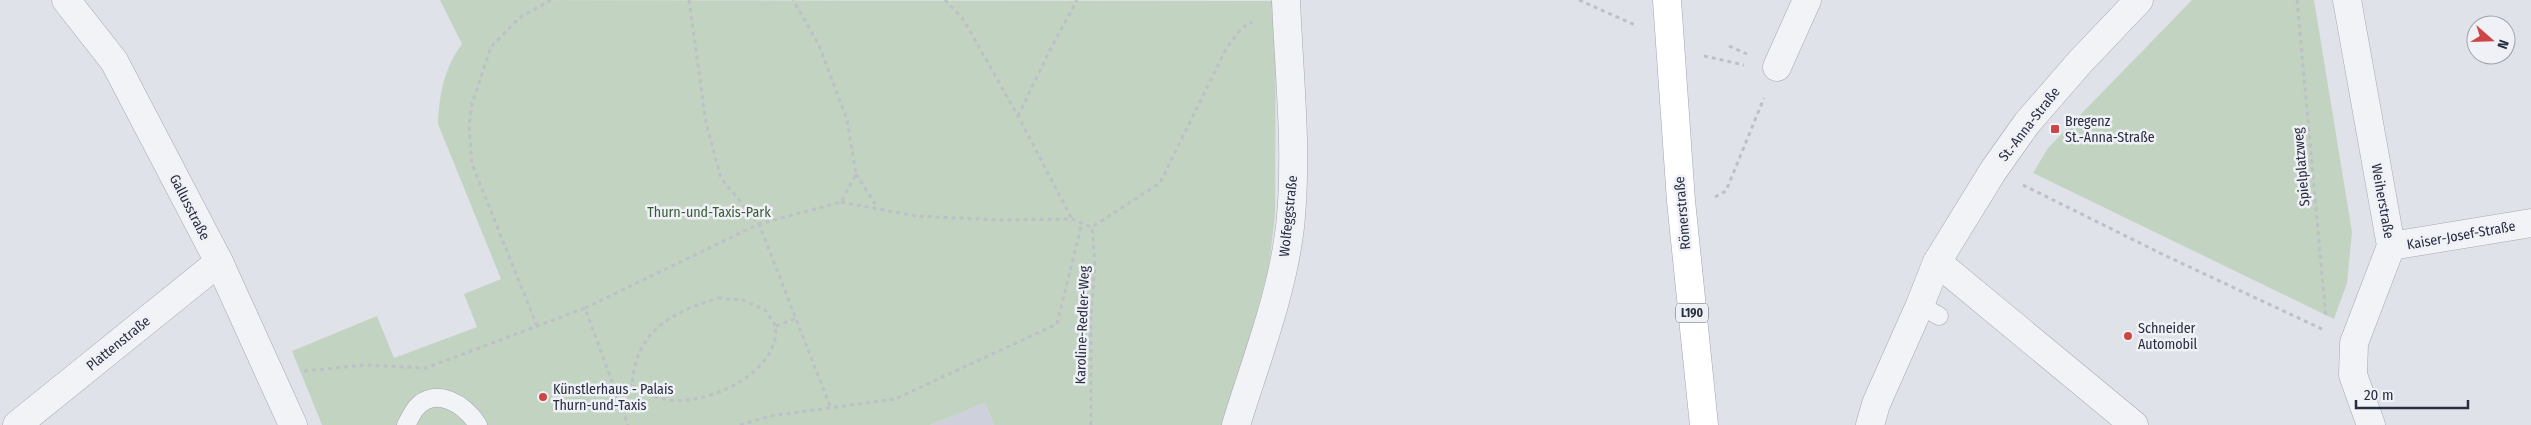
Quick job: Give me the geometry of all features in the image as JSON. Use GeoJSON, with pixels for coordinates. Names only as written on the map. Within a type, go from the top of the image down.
{"type":"FeatureCollection","features":[{"type":"Feature","properties":{"kind":"main road","name":"Römerstraße"},"geometry":{"type":"LineString","coordinates":[[1667,0],[1681,201],[1704,425]]}},
{"type":"Feature","properties":{"kind":"street","name":"Wolfeggstraße"},"geometry":{"type":"LineString","coordinates":[[1236,425],[1281,280],[1290,227],[1294,149],[1286,0]]}},
{"type":"Feature","properties":{"kind":"street"},"geometry":{"type":"LineString","coordinates":[[1777,67],[1807,0]]}},
{"type":"Feature","properties":{"kind":"street","name":"St.-Anna-Straße"},"geometry":{"type":"LineString","coordinates":[[1870,425],[1876,404],[1930,311],[1937,262],[1993,171],[2026,123],[2138,0]]}},
{"type":"Feature","properties":{"kind":"street","name":"Weiherstraße"},"geometry":{"type":"LineString","coordinates":[[2347,0],[2391,246],[2354,343],[2353,375],[2371,425]]}},
{"type":"Feature","properties":{"kind":"street","name":"Gallusstraße"},"geometry":{"type":"LineString","coordinates":[[74,2],[114,61],[219,262],[272,374],[293,425]]}},
{"type":"Feature","properties":{"kind":"street","name":"Kaiser-Josef-Straße"},"geometry":{"type":"LineString","coordinates":[[2391,246],[2531,223]]}},
{"type":"Feature","properties":{"kind":"street","name":"Plattenstraße"},"geometry":{"type":"LineString","coordinates":[[17,425],[219,262]]}},
{"type":"Feature","properties":{"kind":"street"},"geometry":{"type":"LineString","coordinates":[[1937,262],[2134,425]]}},
{"type":"Feature","properties":{"kind":"lane"},"geometry":{"type":"LineString","coordinates":[[406,425],[416,407],[427,399],[436,396],[463,408],[478,425]]}},
{"type":"Feature","properties":{"kind":"path"},"geometry":{"type":"LineString","coordinates":[[537,326],[472,164],[469,126],[472,104],[491,47],[519,18],[551,0]]}},
{"type":"Feature","properties":{"kind":"path"},"geometry":{"type":"LineString","coordinates":[[689,0],[706,123],[721,178],[759,224],[830,406]]}},
{"type":"Feature","properties":{"kind":"path"},"geometry":{"type":"LineString","coordinates":[[793,0],[818,46],[847,120],[856,174],[878,207]]}},
{"type":"Feature","properties":{"kind":"path"},"geometry":{"type":"LineString","coordinates":[[945,0],[963,19],[1018,116],[1072,219]]}},
{"type":"Feature","properties":{"kind":"path"},"geometry":{"type":"LineString","coordinates":[[1018,116],[1048,54],[1078,0]]}},
{"type":"Feature","properties":{"kind":"path"},"geometry":{"type":"LineString","coordinates":[[1579,0],[1640,28]]}},
{"type":"Feature","properties":{"kind":"path","name":"Spielplatzweg"},"geometry":{"type":"LineString","coordinates":[[1993,171],[2162,254],[2328,331],[2297,0]]}},
{"type":"Feature","properties":{"kind":"path"},"geometry":{"type":"LineString","coordinates":[[272,374],[365,365],[426,368],[585,308],[759,224],[841,202],[878,207],[916,216],[999,220],[1072,219],[1092,226],[1160,183],[1227,47],[1242,28],[1258,20]]}},
{"type":"Feature","properties":{"kind":"path"},"geometry":{"type":"LineString","coordinates":[[1700,55],[1749,66]]}},
{"type":"Feature","properties":{"kind":"path"},"geometry":{"type":"LineString","coordinates":[[1712,198],[1726,191],[1777,67]]}},
{"type":"Feature","properties":{"kind":"path"},"geometry":{"type":"LineString","coordinates":[[841,202],[856,174]]}},
{"type":"Feature","properties":{"kind":"path"},"geometry":{"type":"LineString","coordinates":[[740,425],[770,416],[830,406],[895,399],[1057,324],[1082,223]]}},
{"type":"Feature","properties":{"kind":"path","name":"Karoline-Redler-Weg"},"geometry":{"type":"LineString","coordinates":[[1091,425],[1091,317],[1095,265],[1092,226]]}},
{"type":"Feature","properties":{"kind":"path"},"geometry":{"type":"LineString","coordinates":[[718,298],[743,300],[764,310],[776,326],[774,345],[761,365],[742,380],[714,394],[696,400],[662,399],[632,384],[633,368],[656,327],[685,309],[718,298]]}},
{"type":"Feature","properties":{"kind":"path"},"geometry":{"type":"LineString","coordinates":[[585,308],[628,425]]}},
{"type":"Feature","properties":{"kind":"path"},"geometry":{"type":"LineString","coordinates":[[776,326],[796,318]]}},
{"type":"Feature","properties":{"kind":"path"},"geometry":{"type":"LineString","coordinates":[[616,392],[632,384]]}},
{"type":"Feature","properties":{"kind":"shaded area"},"geometry":{"type":"Polygon","coordinates":[[[985,403],[994,425],[930,425],[985,403]]]}},
{"type":"Feature","properties":{"kind":"green space","name":"Thurn-und-Taxis-Park"},"geometry":{"type":"Polygon","coordinates":[[[440,0],[1276,1],[1275,215],[1269,266],[1227,425],[994,425],[985,403],[930,425],[322,425],[292,351],[377,316],[394,358],[477,327],[464,294],[501,279],[438,124],[440,103],[447,72],[462,44],[440,0]]]}},
{"type":"Feature","properties":{"kind":"green space"},"geometry":{"type":"Polygon","coordinates":[[[2192,0],[2314,0],[2352,232],[2347,283],[2334,319],[2033,173],[2048,148],[2192,0]]]}},
{"type":"Feature","properties":{"kind":"place","name":"Bregenz St.-Anna-Straße"},"geometry":{"type":"Point","coordinates":[2055,129]}},
{"type":"Feature","properties":{"kind":"place","name":"Schneider Automobil"},"geometry":{"type":"Point","coordinates":[2128,336]}},
{"type":"Feature","properties":{"kind":"place","name":"Künstlerhaus - Palais Thurn-und-Taxis"},"geometry":{"type":"Point","coordinates":[543,397]}}]}
